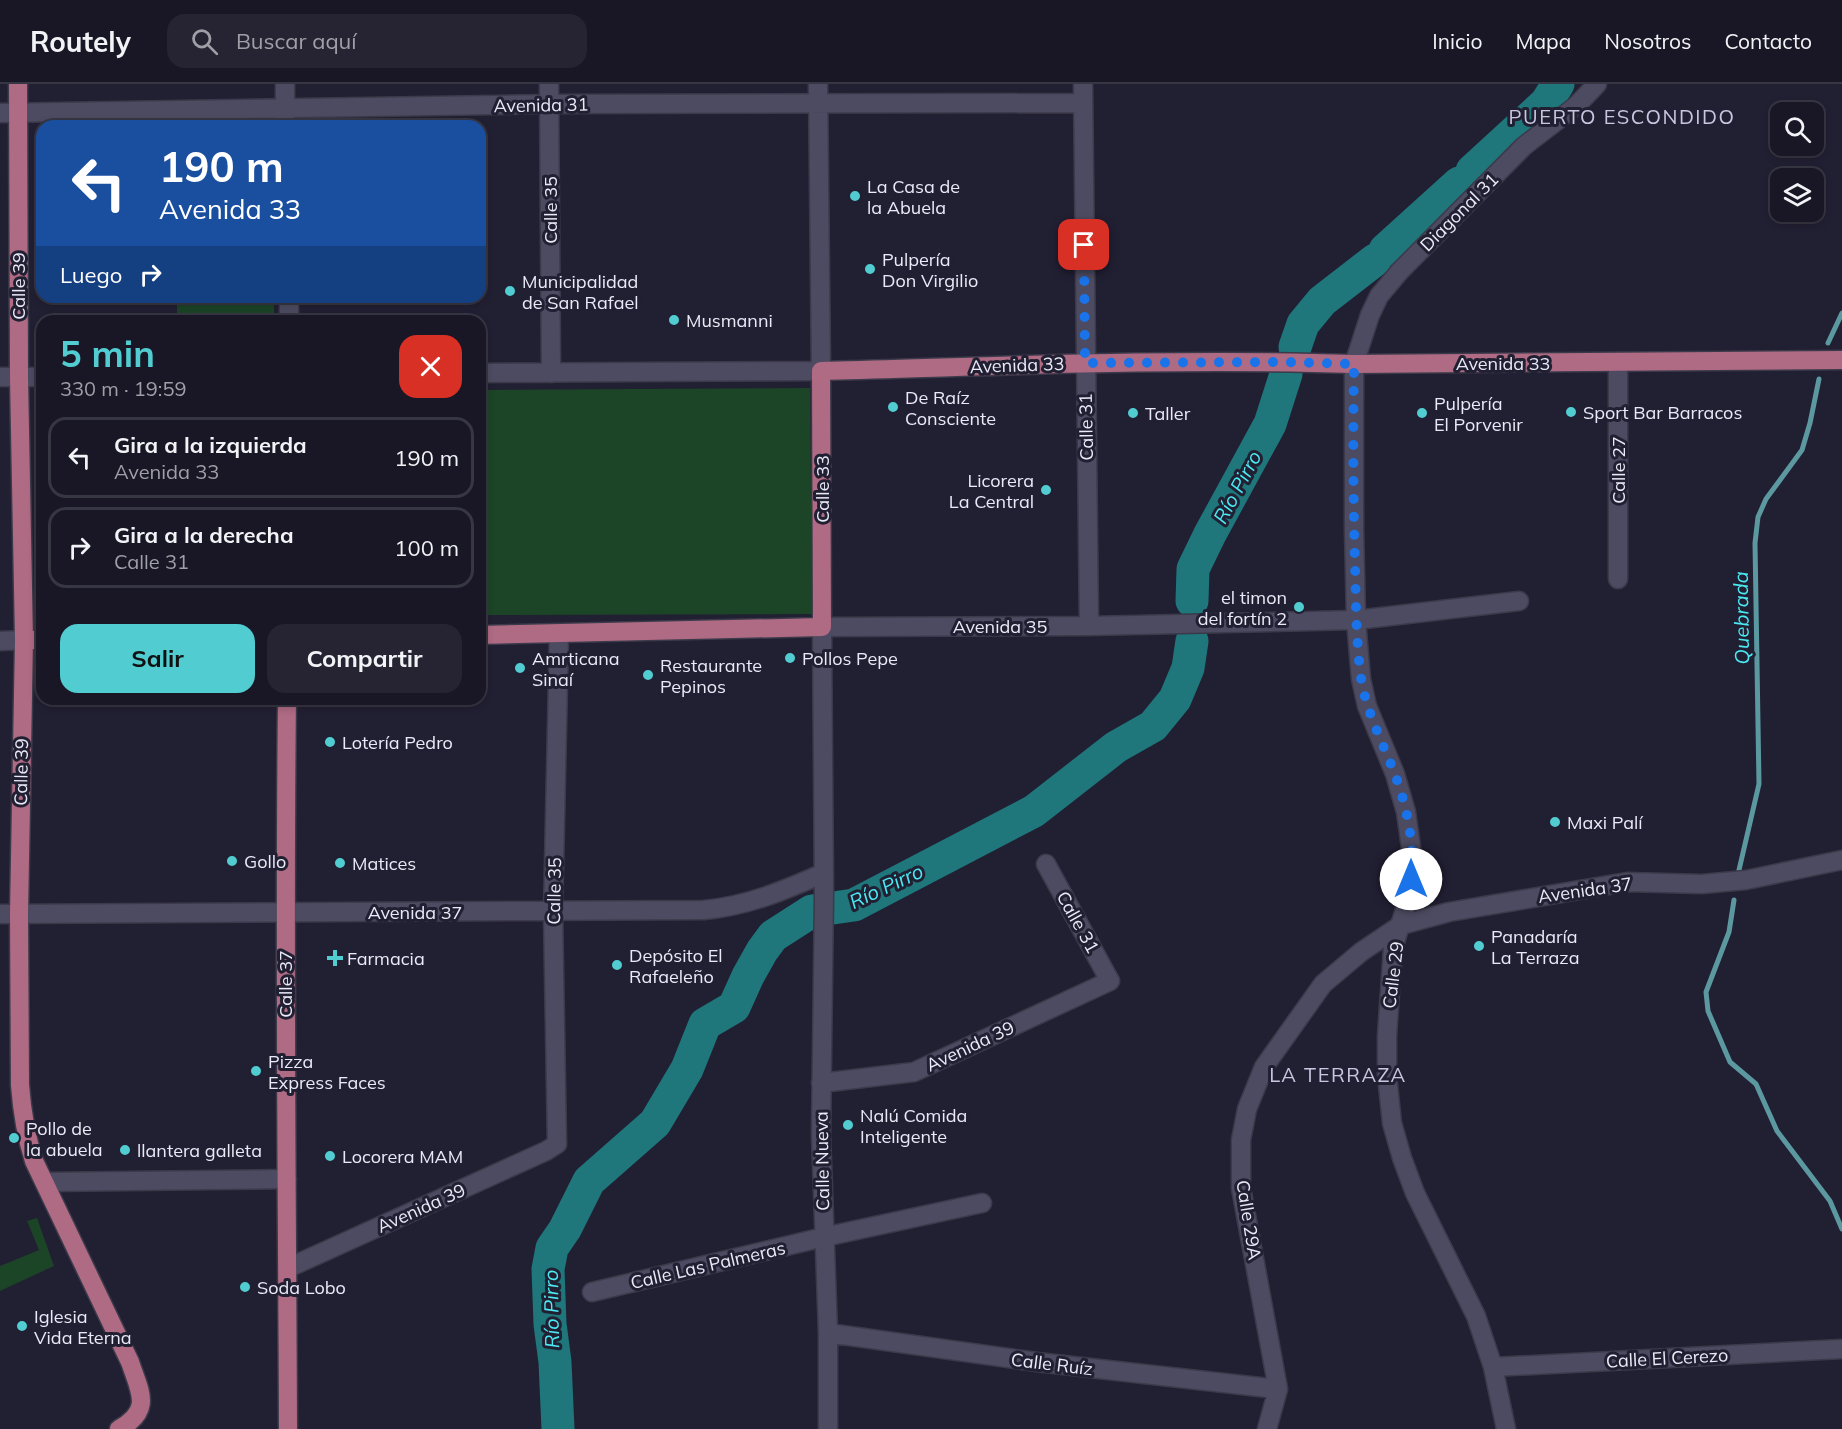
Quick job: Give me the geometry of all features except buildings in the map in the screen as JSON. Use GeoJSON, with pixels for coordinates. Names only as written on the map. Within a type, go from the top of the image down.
{"type":"FeatureCollection","features":[{"type":"Feature","properties":{"kind":"main road","name":"Calle 39"},"geometry":{"type":"LineString","coordinates":[[18,84],[9,113],[19,377],[24,640],[19,914],[22,1113],[28,1141],[45,1182],[129,1362],[140,1394],[142,1404],[140,1412],[121,1428]]}},
{"type":"Feature","properties":{"kind":"main road","name":"Avenida 33"},"geometry":{"type":"LineString","coordinates":[[821,371],[1085,363],[1354,364],[1842,360]]}},
{"type":"Feature","properties":{"kind":"main road","name":"Calle 33"},"geometry":{"type":"LineString","coordinates":[[821,371],[822,627]]}},
{"type":"Feature","properties":{"kind":"main road","name":"Avenida 35"},"geometry":{"type":"LineString","coordinates":[[486,635],[822,627]]}},
{"type":"Feature","properties":{"kind":"main road"},"geometry":{"type":"LineString","coordinates":[[24,640],[36,640]]}},
{"type":"Feature","properties":{"kind":"main road","name":"Calle 37"},"geometry":{"type":"LineString","coordinates":[[287,705],[284,911],[288,1429]]}},
{"type":"Feature","properties":{"kind":"street"},"geometry":{"type":"LineString","coordinates":[[285,84],[285,117]]}},
{"type":"Feature","properties":{"kind":"street","name":"Calle 35"},"geometry":{"type":"LineString","coordinates":[[549,84],[551,373]]}},
{"type":"Feature","properties":{"kind":"street","name":"Calle 33"},"geometry":{"type":"LineString","coordinates":[[818,84],[821,371]]}},
{"type":"Feature","properties":{"kind":"street","name":"Calle 31"},"geometry":{"type":"LineString","coordinates":[[1083,84],[1089,626]]}},
{"type":"Feature","properties":{"kind":"street","name":"Diagonal 31"},"geometry":{"type":"LineString","coordinates":[[1354,364],[1374,305],[1400,271],[1524,146],[1576,106],[1598,84]]}},
{"type":"Feature","properties":{"kind":"street","name":"Avenida 31"},"geometry":{"type":"LineString","coordinates":[[9,113],[285,117],[549,104],[1083,103]]}},
{"type":"Feature","properties":{"kind":"street","name":"Calle 27"},"geometry":{"type":"LineString","coordinates":[[1618,362],[1618,579]]}},
{"type":"Feature","properties":{"kind":"street","name":"Calle 29"},"geometry":{"type":"LineString","coordinates":[[1354,364],[1356,620],[1361,679],[1367,706],[1395,774],[1406,812],[1413,862],[1409,897],[1393,948],[1387,1036],[1387,1076],[1392,1123],[1414,1193],[1476,1316],[1493,1367],[1506,1429]]}},
{"type":"Feature","properties":{"kind":"street","name":"Avenida 33"},"geometry":{"type":"LineString","coordinates":[[486,374],[821,371]]}},
{"type":"Feature","properties":{"kind":"street"},"geometry":{"type":"LineString","coordinates":[[0,377],[36,376]]}},
{"type":"Feature","properties":{"kind":"street","name":"Avenida 35"},"geometry":{"type":"LineString","coordinates":[[822,627],[1089,626],[1356,620],[1519,601]]}},
{"type":"Feature","properties":{"kind":"street","name":"Calle 33"},"geometry":{"type":"LineString","coordinates":[[822,627],[824,894]]}},
{"type":"Feature","properties":{"kind":"street","name":"Calle 35"},"geometry":{"type":"LineString","coordinates":[[554,1147],[557,1140],[553,912],[559,634]]}},
{"type":"Feature","properties":{"kind":"street"},"geometry":{"type":"LineString","coordinates":[[0,641],[24,640]]}},
{"type":"Feature","properties":{"kind":"street","name":"Avenida 37"},"geometry":{"type":"LineString","coordinates":[[1401,925],[1449,912],[1627,882],[1702,884],[1746,880],[1842,860]]}},
{"type":"Feature","properties":{"kind":"street","name":"Calle 31"},"geometry":{"type":"LineString","coordinates":[[1046,864],[1110,981]]}},
{"type":"Feature","properties":{"kind":"street","name":"Avenida 37"},"geometry":{"type":"LineString","coordinates":[[0,914],[704,910],[762,899],[824,873]]}},
{"type":"Feature","properties":{"kind":"street","name":"Calle Nueva"},"geometry":{"type":"LineString","coordinates":[[824,894],[820,1135],[828,1333],[828,1429]]}},
{"type":"Feature","properties":{"kind":"street","name":"Calle 29A"},"geometry":{"type":"LineString","coordinates":[[1267,1429],[1278,1389],[1242,1188],[1241,1140],[1247,1110],[1264,1067],[1323,984],[1361,952],[1401,925]]}},
{"type":"Feature","properties":{"kind":"street","name":"Avenida 39"},"geometry":{"type":"LineString","coordinates":[[821,1083],[914,1072],[1110,981]]}},
{"type":"Feature","properties":{"kind":"street","name":"Avenida 39"},"geometry":{"type":"LineString","coordinates":[[288,1268],[554,1147]]}},
{"type":"Feature","properties":{"kind":"street"},"geometry":{"type":"LineString","coordinates":[[45,1182],[287,1179]]}},
{"type":"Feature","properties":{"kind":"street","name":"Calle Las Palmeras"},"geometry":{"type":"LineString","coordinates":[[592,1292],[824,1237],[982,1203]]}},
{"type":"Feature","properties":{"kind":"street","name":"Calle Ruíz"},"geometry":{"type":"LineString","coordinates":[[828,1333],[1037,1362],[1278,1389]]}},
{"type":"Feature","properties":{"kind":"street","name":"Calle El Cerezo"},"geometry":{"type":"LineString","coordinates":[[1493,1367],[1842,1349]]}},
{"type":"Feature","properties":{"kind":"green space"},"geometry":{"type":"Polygon","coordinates":[[[177,303],[274,303],[274,315],[177,315],[177,303]]]}},
{"type":"Feature","properties":{"kind":"green space"},"geometry":{"type":"Polygon","coordinates":[[[810,388],[812,614],[486,615],[486,390],[810,388]]]}},
{"type":"Feature","properties":{"kind":"green space"},"geometry":{"type":"Polygon","coordinates":[[[37,1218],[54,1266],[0,1291],[0,1266],[39,1250],[27,1221],[37,1218]]]}},
{"type":"Feature","properties":{"kind":"waterway","name":"Río Pirro"},"geometry":{"type":"LineString","coordinates":[[1472,171],[1546,103],[1558,84]]}},
{"type":"Feature","properties":{"kind":"waterway","name":"Río Pirro"},"geometry":{"type":"LineString","coordinates":[[1385,250],[1459,183]]}},
{"type":"Feature","properties":{"kind":"waterway","name":"Río Pirro"},"geometry":{"type":"LineString","coordinates":[[1295,347],[1303,324],[1322,301],[1375,260]]}},
{"type":"Feature","properties":{"kind":"waterway","name":"Quebrada"},"geometry":{"type":"LineString","coordinates":[[1828,343],[1842,313]]}},
{"type":"Feature","properties":{"kind":"waterway","name":"Río Pirro"},"geometry":{"type":"LineString","coordinates":[[1192,601],[1193,569],[1270,424],[1286,374]]}},
{"type":"Feature","properties":{"kind":"waterway","name":"Quebrada"},"geometry":{"type":"LineString","coordinates":[[1739,870],[1759,784],[1755,543],[1758,517],[1766,499],[1802,450],[1819,379]]}},
{"type":"Feature","properties":{"kind":"waterway","name":"Río Pirro"},"geometry":{"type":"LineString","coordinates":[[558,1429],[548,1269],[552,1248],[565,1229],[589,1181],[655,1123],[687,1069],[705,1024],[734,1007],[748,976],[773,936],[812,911],[854,905],[1034,811],[1116,747],[1153,726],[1175,699],[1188,668],[1192,641]]}},
{"type":"Feature","properties":{"kind":"waterway","name":"Quebrada"},"geometry":{"type":"LineString","coordinates":[[1734,900],[1729,932],[1706,992],[1708,1011],[1730,1062],[1756,1084],[1777,1131],[1830,1201],[1842,1229]]}},
{"type":"Feature","properties":{"kind":"place","name":"La Casa de la Abuela"},"geometry":{"type":"Point","coordinates":[855,196]}},
{"type":"Feature","properties":{"kind":"place","name":"Pulpería Don Virgilio"},"geometry":{"type":"Point","coordinates":[870,269]}},
{"type":"Feature","properties":{"kind":"place","name":"Municipalidad de San Rafael"},"geometry":{"type":"Point","coordinates":[510,291]}},
{"type":"Feature","properties":{"kind":"place","name":"Musmanni"},"geometry":{"type":"Point","coordinates":[674,320]}},
{"type":"Feature","properties":{"kind":"place","name":"De Raíz Consciente"},"geometry":{"type":"Point","coordinates":[893,407]}},
{"type":"Feature","properties":{"kind":"place","name":"Sport Bar Barracos"},"geometry":{"type":"Point","coordinates":[1571,412]}},
{"type":"Feature","properties":{"kind":"place","name":"Taller"},"geometry":{"type":"Point","coordinates":[1133,413]}},
{"type":"Feature","properties":{"kind":"place","name":"Pulpería El Porvenir"},"geometry":{"type":"Point","coordinates":[1422,413]}},
{"type":"Feature","properties":{"kind":"place","name":"Licorera La Central"},"geometry":{"type":"Point","coordinates":[1046,490]}},
{"type":"Feature","properties":{"kind":"place","name":"el timon del fortín 2"},"geometry":{"type":"Point","coordinates":[1299,607]}},
{"type":"Feature","properties":{"kind":"place","name":"Pollos Pepe"},"geometry":{"type":"Point","coordinates":[790,658]}},
{"type":"Feature","properties":{"kind":"place","name":"Amrticana Sinaí"},"geometry":{"type":"Point","coordinates":[520,668]}},
{"type":"Feature","properties":{"kind":"place","name":"Restaurante Pepinos"},"geometry":{"type":"Point","coordinates":[648,675]}},
{"type":"Feature","properties":{"kind":"place","name":"Lotería Pedro"},"geometry":{"type":"Point","coordinates":[330,742]}},
{"type":"Feature","properties":{"kind":"place","name":"Maxi Palí"},"geometry":{"type":"Point","coordinates":[1555,822]}},
{"type":"Feature","properties":{"kind":"place","name":"Gollo"},"geometry":{"type":"Point","coordinates":[232,861]}},
{"type":"Feature","properties":{"kind":"place","name":"Matices"},"geometry":{"type":"Point","coordinates":[340,863]}},
{"type":"Feature","properties":{"kind":"place","name":"Panadaría La Terraza"},"geometry":{"type":"Point","coordinates":[1479,946]}},
{"type":"Feature","properties":{"kind":"place","name":"Farmacia"},"geometry":{"type":"Point","coordinates":[335,958]}},
{"type":"Feature","properties":{"kind":"place","name":"Depósito El Rafaeleño"},"geometry":{"type":"Point","coordinates":[617,965]}},
{"type":"Feature","properties":{"kind":"place","name":"Pizza Express Faces"},"geometry":{"type":"Point","coordinates":[256,1071]}},
{"type":"Feature","properties":{"kind":"place","name":"Nalú Comida Inteligente"},"geometry":{"type":"Point","coordinates":[848,1125]}},
{"type":"Feature","properties":{"kind":"place","name":"Pollo de la abuela"},"geometry":{"type":"Point","coordinates":[14,1138]}},
{"type":"Feature","properties":{"kind":"place","name":"llantera galleta"},"geometry":{"type":"Point","coordinates":[125,1150]}},
{"type":"Feature","properties":{"kind":"place","name":"Locorera MAM"},"geometry":{"type":"Point","coordinates":[330,1156]}},
{"type":"Feature","properties":{"kind":"place","name":"Soda Lobo"},"geometry":{"type":"Point","coordinates":[245,1287]}},
{"type":"Feature","properties":{"kind":"place","name":"Iglesia Vida Eterna"},"geometry":{"type":"Point","coordinates":[22,1326]}},
{"type":"Feature","properties":{"kind":"district","name":"PUERTO ESCONDIDO"},"geometry":{"type":"Point","coordinates":[1622,116]}},
{"type":"Feature","properties":{"kind":"district","name":"LA TERRAZA"},"geometry":{"type":"Point","coordinates":[1338,1074]}},
{"type":"Feature","properties":{"kind":"route"},"geometry":{"type":"LineString","coordinates":[[1084,245],[1085,363],[1354,364],[1354,552],[1361,679],[1367,706],[1395,774],[1406,812],[1413,862],[1411,879]]}}]}
